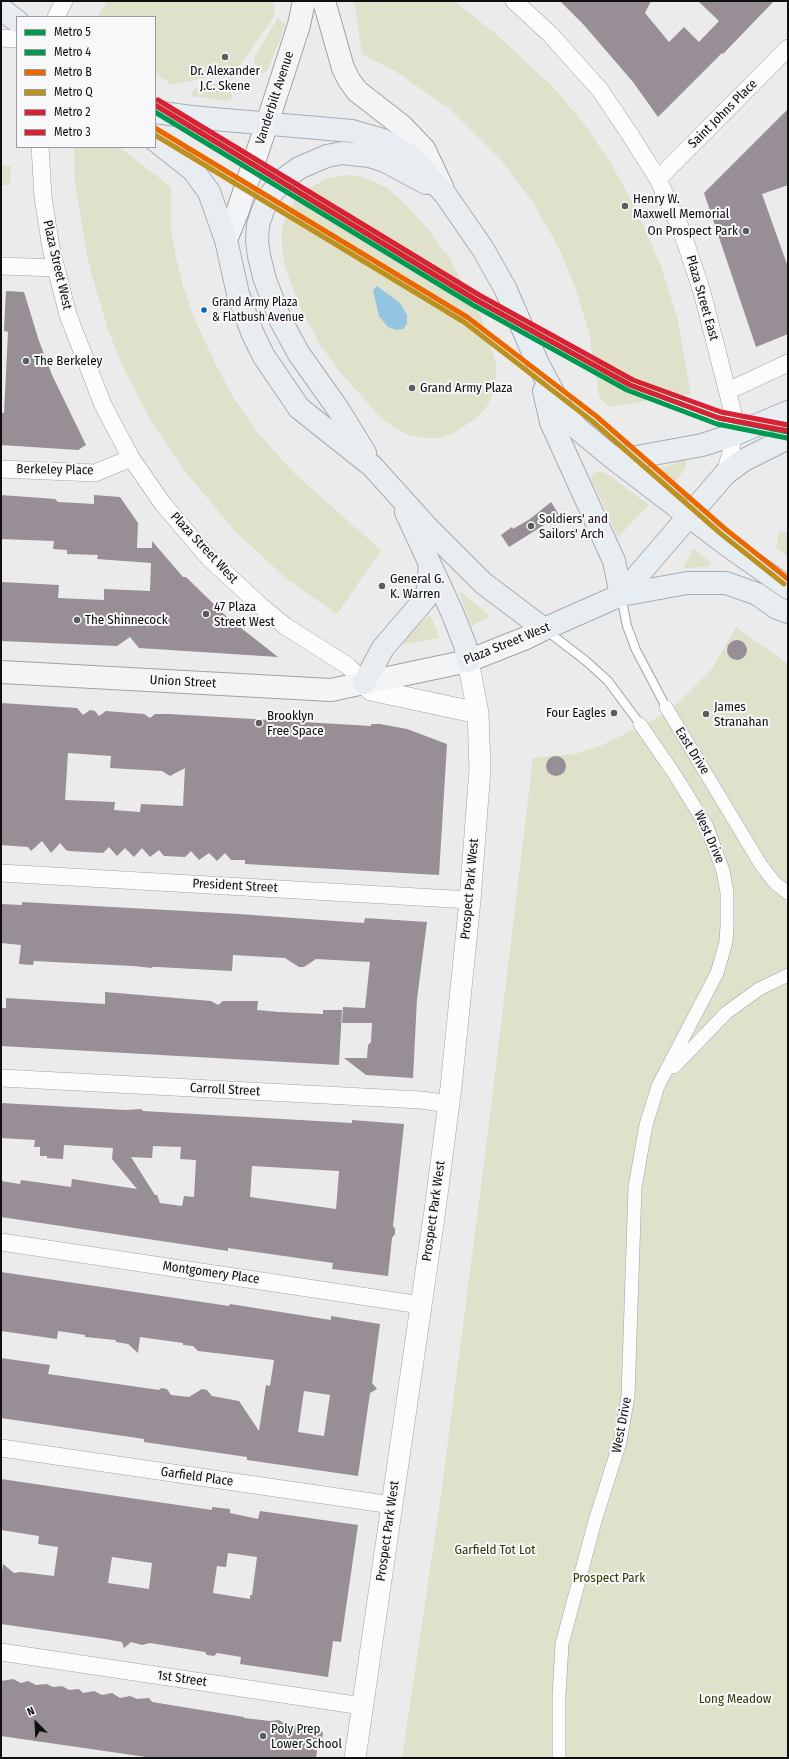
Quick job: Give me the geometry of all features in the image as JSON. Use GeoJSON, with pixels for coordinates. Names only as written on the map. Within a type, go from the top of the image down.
{"type":"FeatureCollection","features":[{"type":"Feature","properties":{"kind":"main road","name":"Vanderbilt Avenue"},"geometry":{"type":"LineString","coordinates":[[226,240],[238,210],[267,124],[299,25],[304,1]]}},
{"type":"Feature","properties":{"kind":"main road"},"geometry":{"type":"LineString","coordinates":[[324,1],[343,68],[349,80],[357,91],[402,126],[424,149],[445,194]]}},
{"type":"Feature","properties":{"kind":"main road"},"geometry":{"type":"LineString","coordinates":[[1,9],[16,20]]}},
{"type":"Feature","properties":{"kind":"main road"},"geometry":{"type":"LineString","coordinates":[[156,112],[352,131],[383,140],[410,156],[445,194],[484,249],[506,290],[538,364],[563,411],[578,429],[613,458],[689,516],[788,588]]}},
{"type":"Feature","properties":{"kind":"main road"},"geometry":{"type":"LineString","coordinates":[[156,141],[193,170],[203,182],[215,207],[226,240],[232,275],[243,309],[260,349],[299,408],[372,466],[483,583],[544,629]]}},
{"type":"Feature","properties":{"kind":"main road"},"geometry":{"type":"LineString","coordinates":[[372,466],[338,409],[299,354],[281,321],[264,280],[257,241],[258,225],[271,194],[284,179],[314,160],[342,153],[370,156],[385,161],[445,194]]}},
{"type":"Feature","properties":{"kind":"main road"},"geometry":{"type":"LineString","coordinates":[[538,364],[551,422],[614,561],[620,595],[687,583],[726,583],[757,594],[777,608],[788,612]]}},
{"type":"Feature","properties":{"kind":"main road"},"geometry":{"type":"LineString","coordinates":[[613,458],[637,457],[702,445],[733,435],[788,412]]}},
{"type":"Feature","properties":{"kind":"main road"},"geometry":{"type":"LineString","coordinates":[[725,474],[744,460],[788,438]]}},
{"type":"Feature","properties":{"kind":"main road","name":"Plaza Street East"},"geometry":{"type":"LineString","coordinates":[[689,516],[725,474]]}},
{"type":"Feature","properties":{"kind":"main road"},"geometry":{"type":"LineString","coordinates":[[398,495],[430,564],[461,637],[468,661]]}},
{"type":"Feature","properties":{"kind":"main road","name":"Plaza Street West"},"geometry":{"type":"LineString","coordinates":[[364,683],[468,661],[526,638],[620,595],[689,516]]}},
{"type":"Feature","properties":{"kind":"main road"},"geometry":{"type":"LineString","coordinates":[[364,683],[383,648],[425,599],[429,585],[430,564]]}},
{"type":"Feature","properties":{"kind":"main road","name":"Union Street"},"geometry":{"type":"LineString","coordinates":[[1,672],[331,690],[364,683]]}},
{"type":"Feature","properties":{"kind":"street"},"geometry":{"type":"LineString","coordinates":[[56,16],[64,1]]}},
{"type":"Feature","properties":{"kind":"street","name":"Plaza Street East"},"geometry":{"type":"LineString","coordinates":[[514,1],[550,34],[600,90],[629,132],[658,179],[681,229],[702,292],[733,413],[731,452],[725,474]]}},
{"type":"Feature","properties":{"kind":"street"},"geometry":{"type":"LineString","coordinates":[[1,38],[16,39]]}},
{"type":"Feature","properties":{"kind":"street","name":"Saint Johns Place"},"geometry":{"type":"LineString","coordinates":[[658,179],[788,48]]}},
{"type":"Feature","properties":{"kind":"street","name":"Plaza Street West"},"geometry":{"type":"LineString","coordinates":[[40,148],[44,197],[55,268],[68,315],[103,405],[131,458],[163,504],[209,558],[262,608],[285,626],[348,666],[364,683]]}},
{"type":"Feature","properties":{"kind":"street"},"geometry":{"type":"LineString","coordinates":[[1,266],[55,268]]}},
{"type":"Feature","properties":{"kind":"street"},"geometry":{"type":"LineString","coordinates":[[728,391],[788,363]]}},
{"type":"Feature","properties":{"kind":"street","name":"Berkeley Place"},"geometry":{"type":"LineString","coordinates":[[1,469],[95,473],[131,458]]}},
{"type":"Feature","properties":{"kind":"street","name":"Prospect Park West"},"geometry":{"type":"LineString","coordinates":[[354,1758],[392,1505],[449,1104],[470,900],[480,770],[478,713],[468,661]]}},
{"type":"Feature","properties":{"kind":"street"},"geometry":{"type":"LineString","coordinates":[[364,683],[371,690],[478,713]]}},
{"type":"Feature","properties":{"kind":"street","name":"East Drive"},"geometry":{"type":"LineString","coordinates":[[666,708],[762,865],[775,882],[788,893]]}},
{"type":"Feature","properties":{"kind":"street","name":"West Drive"},"geometry":{"type":"LineString","coordinates":[[559,1758],[558,1696],[562,1644],[595,1521],[620,1442],[628,1396],[635,1187],[646,1125],[658,1086],[717,973],[726,942],[728,910],[723,871],[707,827],[675,775],[640,724]]}},
{"type":"Feature","properties":{"kind":"street","name":"President Street"},"geometry":{"type":"LineString","coordinates":[[1,873],[470,900]]}},
{"type":"Feature","properties":{"kind":"street","name":"West Drive"},"geometry":{"type":"LineString","coordinates":[[658,1086],[685,1053],[726,1013],[759,989],[788,975]]}},
{"type":"Feature","properties":{"kind":"street","name":"Carroll Street"},"geometry":{"type":"LineString","coordinates":[[1,1078],[421,1100],[449,1104]]}},
{"type":"Feature","properties":{"kind":"street","name":"Montgomery Place"},"geometry":{"type":"LineString","coordinates":[[1,1242],[421,1304]]}},
{"type":"Feature","properties":{"kind":"street","name":"Garfield Place"},"geometry":{"type":"LineString","coordinates":[[1,1448],[392,1505]]}},
{"type":"Feature","properties":{"kind":"street","name":"1st Street"},"geometry":{"type":"LineString","coordinates":[[1,1652],[362,1706]]}},
{"type":"Feature","properties":{"kind":"lane","name":"East Drive"},"geometry":{"type":"LineString","coordinates":[[620,595],[627,626],[636,650],[666,708]]}},
{"type":"Feature","properties":{"kind":"lane","name":"West Drive"},"geometry":{"type":"LineString","coordinates":[[544,629],[586,661],[608,681],[640,724]]}},
{"type":"Feature","properties":{"kind":"green space"},"geometry":{"type":"Polygon","coordinates":[[[107,1],[273,1],[275,15],[236,71],[172,85],[156,74],[156,16],[99,16],[107,1]]]}},
{"type":"Feature","properties":{"kind":"green space"},"geometry":{"type":"Polygon","coordinates":[[[354,1],[454,1],[497,35],[553,87],[584,124],[612,165],[638,213],[661,266],[677,317],[691,394],[608,407],[599,396],[589,333],[576,290],[559,248],[534,204],[502,161],[450,109],[395,71],[362,54],[354,1]]]}},
{"type":"Feature","properties":{"kind":"green space"},"geometry":{"type":"Polygon","coordinates":[[[278,18],[286,25],[267,71],[262,74],[254,62],[254,57],[278,18]]]}},
{"type":"Feature","properties":{"kind":"green space"},"geometry":{"type":"Polygon","coordinates":[[[221,82],[225,84],[232,94],[231,100],[226,101],[192,96],[193,89],[221,82]]]}},
{"type":"Feature","properties":{"kind":"green space"},"geometry":{"type":"Polygon","coordinates":[[[74,148],[120,148],[171,187],[171,228],[183,286],[194,317],[213,359],[234,399],[259,434],[295,474],[381,550],[337,614],[288,580],[235,531],[188,475],[156,429],[123,367],[108,330],[88,261],[75,184],[74,148]]]}},
{"type":"Feature","properties":{"kind":"green space"},"geometry":{"type":"Polygon","coordinates":[[[1,165],[11,166],[10,185],[1,185],[1,165]]]}},
{"type":"Feature","properties":{"kind":"green space"},"geometry":{"type":"Polygon","coordinates":[[[344,175],[359,176],[373,181],[387,188],[404,203],[427,228],[449,257],[481,317],[496,363],[496,380],[493,395],[487,406],[478,417],[454,433],[439,438],[424,438],[409,435],[393,427],[380,417],[340,372],[319,343],[299,305],[284,264],[281,234],[283,224],[295,200],[303,191],[328,178],[344,175]]]}},
{"type":"Feature","properties":{"kind":"green space"},"geometry":{"type":"Polygon","coordinates":[[[687,459],[685,469],[674,483],[657,469],[687,459]]]}},
{"type":"Feature","properties":{"kind":"green space"},"geometry":{"type":"Polygon","coordinates":[[[597,471],[606,473],[649,505],[618,537],[591,479],[592,475],[597,471]]]}},
{"type":"Feature","properties":{"kind":"green space"},"geometry":{"type":"Polygon","coordinates":[[[779,531],[788,533],[788,557],[776,548],[779,531]]]}},
{"type":"Feature","properties":{"kind":"green space"},"geometry":{"type":"Polygon","coordinates":[[[693,548],[712,563],[710,566],[683,569],[693,548]]]}},
{"type":"Feature","properties":{"kind":"green space"},"geometry":{"type":"Polygon","coordinates":[[[459,592],[462,593],[490,616],[471,626],[459,592]]]}},
{"type":"Feature","properties":{"kind":"green space"},"geometry":{"type":"Polygon","coordinates":[[[429,615],[432,618],[439,638],[405,644],[402,643],[403,640],[429,615]]]}},
{"type":"Feature","properties":{"kind":"green space","name":"Prospect Park"},"geometry":{"type":"Polygon","coordinates":[[[736,627],[788,664],[788,1758],[402,1758],[441,1495],[488,1132],[533,758],[575,754],[600,746],[655,719],[678,703],[712,669],[736,627]]]}},
{"type":"Feature","properties":{"kind":"water"},"geometry":{"type":"Polygon","coordinates":[[[377,286],[400,303],[407,315],[407,324],[403,329],[396,330],[388,327],[379,316],[373,290],[377,286]]]}},
{"type":"Feature","properties":{"kind":"building"},"geometry":{"type":"Polygon","coordinates":[[[560,1],[651,1],[645,13],[669,42],[684,27],[699,42],[719,21],[698,1],[774,1],[723,54],[722,53],[658,117],[633,82],[583,24],[560,1]]]}},
{"type":"Feature","properties":{"kind":"building","name":"On Prospect Park"},"geometry":{"type":"Polygon","coordinates":[[[788,109],[788,185],[762,194],[788,267],[788,334],[756,347],[704,193],[788,109]]]}},
{"type":"Feature","properties":{"kind":"building","name":"The Berkeley"},"geometry":{"type":"Polygon","coordinates":[[[6,291],[24,292],[39,341],[52,375],[86,445],[78,450],[1,445],[1,413],[4,413],[8,332],[4,331],[6,291]]]}},
{"type":"Feature","properties":{"kind":"building"},"geometry":{"type":"Polygon","coordinates":[[[1,495],[55,499],[58,502],[94,504],[94,495],[120,497],[138,523],[137,548],[152,548],[152,541],[183,577],[186,577],[227,617],[278,657],[139,648],[130,637],[117,646],[1,641],[1,582],[59,585],[58,598],[104,600],[104,589],[150,591],[151,563],[97,559],[98,555],[67,554],[67,550],[53,549],[54,541],[1,539],[1,495]]]}},
{"type":"Feature","properties":{"kind":"building","name":"Soldiers' and Sailors' Arch"},"geometry":{"type":"Polygon","coordinates":[[[551,502],[561,518],[550,525],[549,522],[509,547],[501,535],[512,527],[513,529],[530,519],[551,502]]]}},
{"type":"Feature","properties":{"kind":"building"},"geometry":{"type":"Polygon","coordinates":[[[737,640],[744,643],[747,650],[744,657],[737,660],[730,657],[727,650],[730,643],[737,640]]]}},
{"type":"Feature","properties":{"kind":"building"},"geometry":{"type":"Polygon","coordinates":[[[1,703],[77,708],[83,715],[90,710],[95,711],[99,716],[106,711],[144,714],[150,718],[155,714],[169,714],[371,726],[371,724],[380,724],[407,729],[447,744],[439,875],[245,864],[245,860],[231,860],[225,853],[217,861],[209,853],[199,860],[191,851],[185,857],[164,856],[159,850],[150,857],[142,848],[134,857],[125,848],[117,856],[109,847],[103,853],[69,851],[66,850],[60,843],[51,853],[42,841],[31,851],[28,847],[1,845],[1,703]],[[68,753],[65,800],[115,802],[114,810],[140,812],[141,804],[183,806],[185,768],[170,776],[162,771],[110,768],[111,756],[68,753]]]}},
{"type":"Feature","properties":{"kind":"building"},"geometry":{"type":"Polygon","coordinates":[[[556,756],[563,759],[566,766],[563,773],[556,776],[549,773],[546,766],[549,759],[556,756]]]}},
{"type":"Feature","properties":{"kind":"building"},"geometry":{"type":"Polygon","coordinates":[[[22,902],[239,914],[364,923],[365,918],[427,922],[417,999],[413,1078],[366,1075],[344,1058],[367,1058],[368,1045],[371,1042],[372,1023],[342,1023],[343,1007],[365,1008],[370,962],[316,959],[304,967],[299,967],[285,958],[233,955],[232,971],[34,961],[33,965],[19,964],[21,945],[1,943],[1,904],[22,905],[22,902]]]}},
{"type":"Feature","properties":{"kind":"building"},"geometry":{"type":"Polygon","coordinates":[[[105,992],[211,1001],[218,1005],[223,1001],[258,1001],[257,1010],[279,1012],[323,1014],[323,1010],[342,1010],[339,1065],[1,1046],[1,1008],[6,1008],[6,998],[105,1004],[105,992]]]}},
{"type":"Feature","properties":{"kind":"building"},"geometry":{"type":"Polygon","coordinates":[[[1,1103],[126,1110],[141,1109],[143,1111],[352,1123],[352,1120],[404,1124],[393,1226],[395,1229],[395,1234],[392,1238],[388,1276],[332,1269],[333,1263],[228,1248],[228,1251],[1,1217],[1,1181],[20,1184],[21,1180],[71,1187],[72,1179],[137,1189],[112,1159],[113,1148],[64,1145],[63,1159],[47,1158],[47,1156],[40,1156],[40,1147],[34,1147],[35,1140],[1,1138],[1,1103]],[[153,1146],[152,1158],[131,1157],[155,1195],[157,1195],[160,1203],[182,1206],[184,1196],[194,1197],[196,1160],[180,1159],[181,1147],[153,1146]],[[252,1166],[250,1197],[336,1209],[339,1171],[252,1166]]]}},
{"type":"Feature","properties":{"kind":"building"},"geometry":{"type":"Polygon","coordinates":[[[1,1272],[229,1306],[230,1304],[331,1320],[331,1316],[380,1324],[372,1383],[377,1389],[370,1393],[358,1476],[247,1460],[247,1457],[144,1442],[144,1439],[1,1418],[1,1358],[50,1365],[48,1374],[159,1390],[161,1388],[167,1389],[171,1395],[189,1397],[202,1389],[207,1390],[212,1396],[239,1401],[259,1431],[266,1385],[270,1386],[274,1360],[198,1351],[193,1346],[183,1345],[183,1343],[140,1337],[138,1353],[128,1344],[116,1342],[116,1340],[85,1337],[85,1335],[58,1331],[57,1339],[1,1331],[1,1272]],[[304,1391],[298,1432],[324,1436],[330,1395],[304,1391]]]}},
{"type":"Feature","properties":{"kind":"building"},"geometry":{"type":"Polygon","coordinates":[[[1,1479],[212,1510],[212,1507],[230,1509],[230,1513],[258,1519],[260,1511],[358,1525],[341,1642],[333,1641],[328,1677],[240,1664],[241,1657],[217,1653],[214,1656],[207,1655],[205,1652],[150,1643],[142,1645],[131,1642],[124,1648],[122,1642],[1,1624],[1,1579],[3,1564],[14,1573],[21,1572],[54,1576],[58,1547],[38,1544],[39,1536],[1,1530],[1,1479]],[[228,1553],[226,1567],[217,1566],[213,1593],[250,1599],[250,1595],[252,1595],[257,1557],[228,1553]],[[112,1557],[108,1583],[149,1589],[152,1563],[112,1557]]]}},
{"type":"Feature","properties":{"kind":"building"},"geometry":{"type":"Polygon","coordinates":[[[13,1679],[21,1683],[28,1681],[36,1685],[47,1684],[53,1687],[62,1686],[69,1690],[79,1689],[83,1693],[94,1691],[102,1695],[112,1693],[120,1698],[130,1696],[137,1699],[149,1698],[152,1702],[244,1718],[270,1721],[279,1720],[285,1724],[297,1725],[304,1734],[313,1728],[320,1728],[323,1733],[322,1739],[318,1743],[316,1758],[153,1758],[1,1736],[1,1681],[13,1679]]]}},
{"type":"Feature","properties":{"kind":"metro line","name":"3"},"geometry":{"type":"LineString","coordinates":[[158,100],[479,295],[633,380],[721,412],[788,425]]}},
{"type":"Feature","properties":{"kind":"metro line","name":"5"},"geometry":{"type":"LineString","coordinates":[[156,106],[476,300],[630,385],[719,418],[788,432]]}},
{"type":"Feature","properties":{"kind":"metro line","name":"2"},"geometry":{"type":"LineString","coordinates":[[156,106],[476,300],[630,385],[719,418],[788,431]]}},
{"type":"Feature","properties":{"kind":"metro line","name":"4"},"geometry":{"type":"LineString","coordinates":[[156,113],[473,305],[627,390],[717,424],[787,438]]}},
{"type":"Feature","properties":{"kind":"metro line","name":"B"},"geometry":{"type":"LineString","coordinates":[[156,129],[467,317],[596,416],[724,528],[788,579]]}},
{"type":"Feature","properties":{"kind":"metro line","name":"Q"},"geometry":{"type":"LineString","coordinates":[[156,136],[464,322],[592,421],[720,533],[784,584]]}},
{"type":"Feature","properties":{"kind":"place","name":"Dr. Alexander J.C. Skene"},"geometry":{"type":"Point","coordinates":[225,57]}},
{"type":"Feature","properties":{"kind":"place","name":"Henry W. Maxwell Memorial"},"geometry":{"type":"Point","coordinates":[625,206]}},
{"type":"Feature","properties":{"kind":"place","name":"On Prospect Park"},"geometry":{"type":"Point","coordinates":[746,231]}},
{"type":"Feature","properties":{"kind":"place","name":"Grand Army Plaza & Flatbush Avenue"},"geometry":{"type":"Point","coordinates":[204,310]}},
{"type":"Feature","properties":{"kind":"place","name":"The Berkeley"},"geometry":{"type":"Point","coordinates":[26,361]}},
{"type":"Feature","properties":{"kind":"place","name":"Grand Army Plaza"},"geometry":{"type":"Point","coordinates":[412,388]}},
{"type":"Feature","properties":{"kind":"place","name":"Soldiers' and Sailors' Arch"},"geometry":{"type":"Point","coordinates":[531,526]}},
{"type":"Feature","properties":{"kind":"place","name":"General G. K. Warren"},"geometry":{"type":"Point","coordinates":[382,586]}},
{"type":"Feature","properties":{"kind":"place","name":"47 Plaza Street West"},"geometry":{"type":"Point","coordinates":[206,614]}},
{"type":"Feature","properties":{"kind":"place","name":"The Shinnecock"},"geometry":{"type":"Point","coordinates":[77,620]}},
{"type":"Feature","properties":{"kind":"place","name":"Four Eagles"},"geometry":{"type":"Point","coordinates":[614,713]}},
{"type":"Feature","properties":{"kind":"place","name":"James Stranahan"},"geometry":{"type":"Point","coordinates":[706,714]}},
{"type":"Feature","properties":{"kind":"place","name":"Brooklyn Free Space"},"geometry":{"type":"Point","coordinates":[259,723]}},
{"type":"Feature","properties":{"kind":"place","name":"Poly Prep Lower School"},"geometry":{"type":"Point","coordinates":[263,1736]}},
{"type":"Feature","properties":{"kind":"park label","name":"Garfield Tot Lot"},"geometry":{"type":"Point","coordinates":[495,1550]}},
{"type":"Feature","properties":{"kind":"park label","name":"Long Meadow"},"geometry":{"type":"Point","coordinates":[735,1699]}}]}
